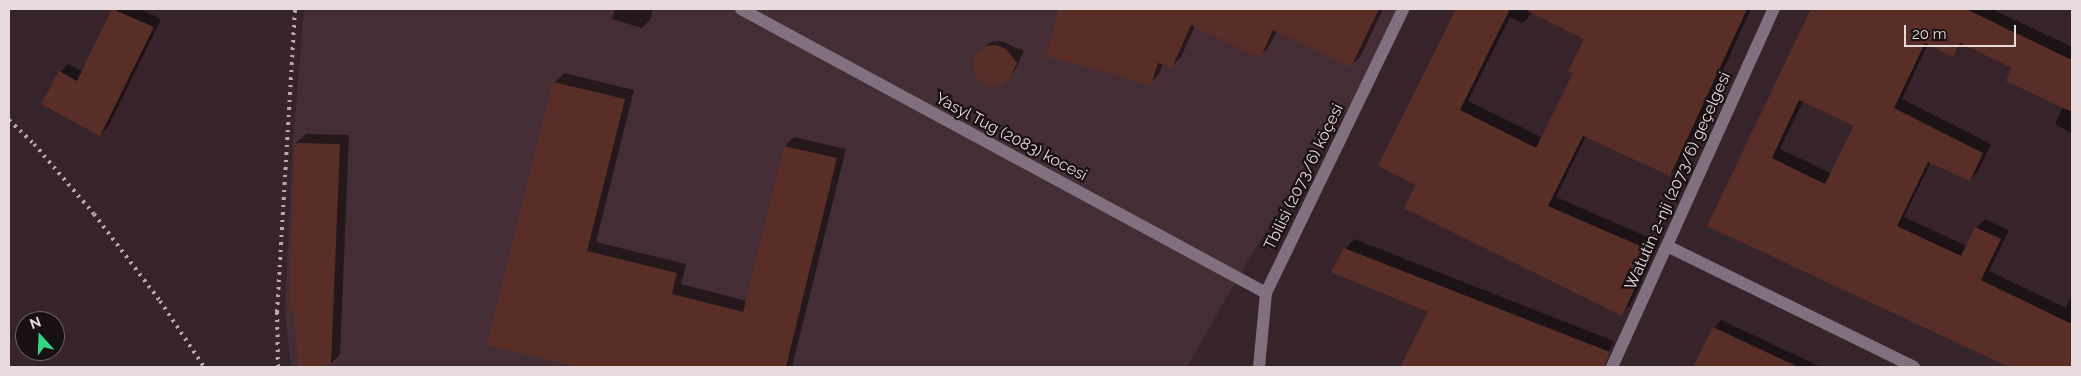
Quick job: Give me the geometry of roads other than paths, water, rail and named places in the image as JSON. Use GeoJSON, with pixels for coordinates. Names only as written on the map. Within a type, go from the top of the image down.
{"type":"FeatureCollection","features":[{"type":"Feature","properties":{"kind":"street","name":"Yasyl Tug (2083) kocesi"},"geometry":{"type":"LineString","coordinates":[[741,9],[1266,293]]}},
{"type":"Feature","properties":{"kind":"street","name":"Tbilisi (2073/6) köçesi"},"geometry":{"type":"LineString","coordinates":[[1259,367],[1266,293],[1403,9]]}},
{"type":"Feature","properties":{"kind":"street","name":"Watutin 2-nji (2073/6) geçelgesi"},"geometry":{"type":"LineString","coordinates":[[1612,367],[1774,9]]}},
{"type":"Feature","properties":{"kind":"street"},"geometry":{"type":"LineString","coordinates":[[1667,246],[1914,367]]}},
{"type":"Feature","properties":{"kind":"railway"},"geometry":{"type":"LineString","coordinates":[[278,367],[277,312],[295,9]]}},
{"type":"Feature","properties":{"kind":"railway"},"geometry":{"type":"LineString","coordinates":[[9,120],[34,144],[94,214],[160,301],[204,367]]}}]}
